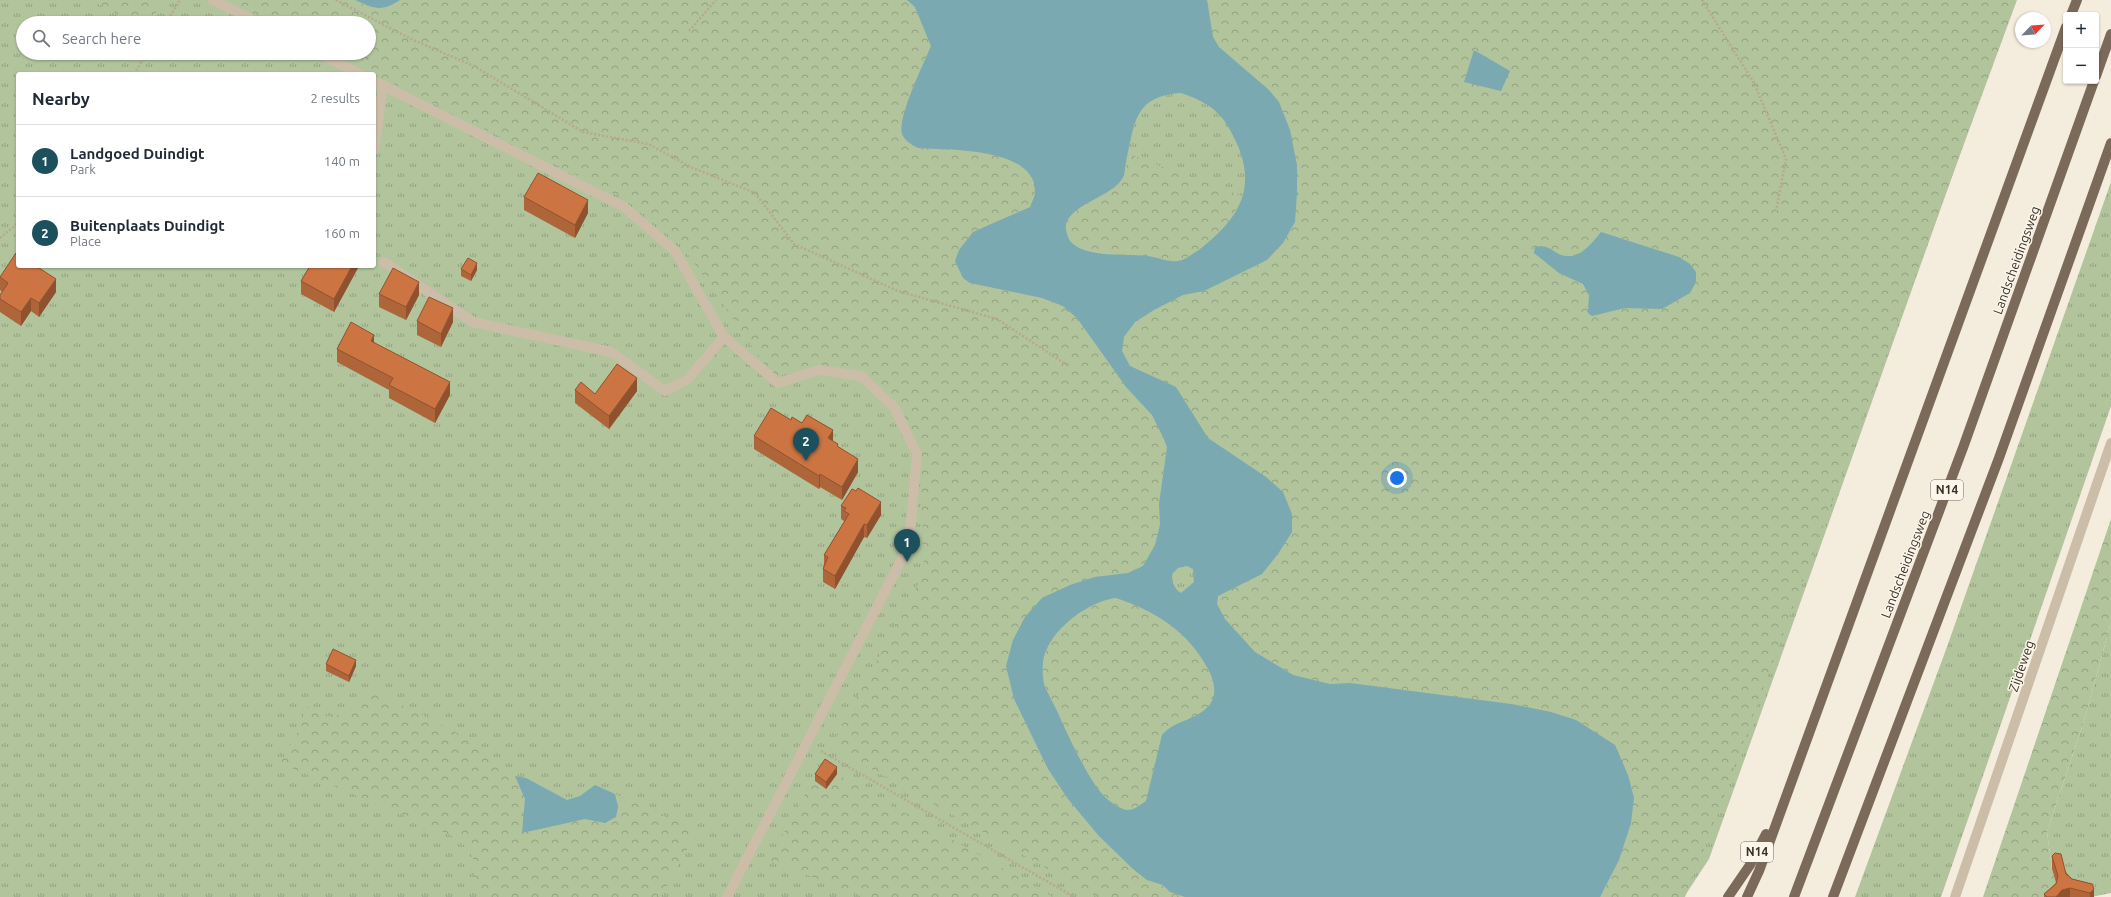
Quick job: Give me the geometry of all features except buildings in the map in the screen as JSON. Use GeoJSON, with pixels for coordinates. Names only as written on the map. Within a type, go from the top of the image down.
{"type":"FeatureCollection","features":[{"type":"Feature","properties":{"kind":"main road"},"geometry":{"type":"LineString","coordinates":[[2071,12],[2073,0]]}},
{"type":"Feature","properties":{"kind":"main road"},"geometry":{"type":"LineString","coordinates":[[2071,12],[2077,0]]}},
{"type":"Feature","properties":{"kind":"main road"},"geometry":{"type":"LineString","coordinates":[[2099,68],[2111,34]]}},
{"type":"Feature","properties":{"kind":"main road","name":"N14"},"geometry":{"type":"LineString","coordinates":[[1747,897],[1759,871],[1782,804],[2063,35]]}},
{"type":"Feature","properties":{"kind":"main road","name":"Landscheidingsweg"},"geometry":{"type":"LineString","coordinates":[[1794,897],[1964,445],[2093,84]]}},
{"type":"Feature","properties":{"kind":"main road","name":"N14"},"geometry":{"type":"LineString","coordinates":[[1833,897],[1999,458],[2111,143]]}},
{"type":"Feature","properties":{"kind":"main road","name":"N14"},"geometry":{"type":"LineString","coordinates":[[1728,897],[1750,865],[1782,804]]}},
{"type":"Feature","properties":{"kind":"street"},"geometry":{"type":"LineString","coordinates":[[213,0],[245,16]]}},
{"type":"Feature","properties":{"kind":"street"},"geometry":{"type":"LineString","coordinates":[[332,60],[356,72]]}},
{"type":"Feature","properties":{"kind":"street"},"geometry":{"type":"LineString","coordinates":[[376,123],[379,83],[624,207],[675,251],[724,337],[778,383],[819,370],[861,376],[894,407],[917,454],[909,545],[727,897]]}},
{"type":"Feature","properties":{"kind":"street"},"geometry":{"type":"LineString","coordinates":[[384,262],[473,322],[610,352],[665,391],[687,380],[724,337]]}},
{"type":"Feature","properties":{"kind":"street","name":"Zijdeweg"},"geometry":{"type":"LineString","coordinates":[[1955,897],[2111,443]]}},
{"type":"Feature","properties":{"kind":"path"},"geometry":{"type":"LineString","coordinates":[[170,16],[180,0]]}},
{"type":"Feature","properties":{"kind":"path"},"geometry":{"type":"LineString","coordinates":[[336,0],[367,16]]}},
{"type":"Feature","properties":{"kind":"path"},"geometry":{"type":"LineString","coordinates":[[689,32],[716,0]]}},
{"type":"Feature","properties":{"kind":"path"},"geometry":{"type":"LineString","coordinates":[[1702,0],[1754,83],[1786,159],[1776,211]]}},
{"type":"Feature","properties":{"kind":"path"},"geometry":{"type":"LineString","coordinates":[[376,21],[413,40],[474,66],[583,132],[648,144],[692,168],[755,193],[794,244],[898,291],[997,318],[1067,365]]}},
{"type":"Feature","properties":{"kind":"path"},"geometry":{"type":"LineString","coordinates":[[135,72],[143,60]]}},
{"type":"Feature","properties":{"kind":"path"},"geometry":{"type":"LineString","coordinates":[[0,238],[16,225]]}},
{"type":"Feature","properties":{"kind":"path"},"geometry":{"type":"LineString","coordinates":[[807,743],[1074,897]]}},
{"type":"Feature","properties":{"kind":"green space"},"geometry":{"type":"Polygon","coordinates":[[[0,0],[2015,0],[1709,859],[1684,897],[0,897],[0,0]]]}},
{"type":"Feature","properties":{"kind":"green space"},"geometry":{"type":"Polygon","coordinates":[[[90,0],[160,0],[154,16],[121,16],[90,0]]]}},
{"type":"Feature","properties":{"kind":"green space"},"geometry":{"type":"Polygon","coordinates":[[[226,0],[355,0],[373,7],[383,8],[400,0],[907,0],[915,7],[931,46],[908,103],[991,153],[1020,165],[1032,179],[1035,192],[1030,207],[973,232],[970,283],[1042,298],[1063,306],[1077,318],[1126,387],[1152,415],[1167,447],[1159,504],[1160,525],[1155,545],[1143,566],[1128,573],[1095,577],[1070,585],[1042,598],[1014,699],[1048,769],[1068,799],[1099,836],[1133,869],[1147,880],[1163,885],[1170,892],[1185,897],[1097,897],[831,746],[924,573],[921,470],[910,430],[899,403],[881,384],[858,374],[825,369],[802,368],[774,378],[674,234],[655,216],[611,192],[376,75],[376,72],[369,72],[345,60],[376,60],[376,16],[258,16],[226,0]]]}},
{"type":"Feature","properties":{"kind":"green space"},"geometry":{"type":"Polygon","coordinates":[[[1207,0],[2017,0],[1685,897],[1600,897],[1619,860],[1631,823],[1615,745],[1576,720],[1551,712],[1511,704],[1350,683],[1330,684],[1293,675],[1255,652],[1225,619],[1217,604],[1218,596],[1262,574],[1292,532],[1292,514],[1283,492],[1266,477],[1208,438],[1176,387],[1130,366],[1122,351],[1124,337],[1135,322],[1154,310],[1183,295],[1204,291],[1267,260],[1297,193],[1297,165],[1290,130],[1279,102],[1269,90],[1219,47],[1213,37],[1207,0]],[[1494,61],[1501,91],[1510,71],[1494,61]],[[1544,245],[1559,273],[1583,284],[1589,295],[1587,307],[1592,316],[1625,308],[1662,309],[1587,250],[1580,253],[1565,255],[1544,245]]]}},
{"type":"Feature","properties":{"kind":"green space"},"geometry":{"type":"Polygon","coordinates":[[[1128,154],[1242,196],[1238,206],[1226,224],[1210,241],[1202,248],[1178,261],[1170,261],[1147,256],[1099,253],[1086,250],[1076,245],[1068,238],[1065,228],[1067,221],[1079,209],[1123,178],[1128,154]]]}},
{"type":"Feature","properties":{"kind":"green space"},"geometry":{"type":"Polygon","coordinates":[[[2111,182],[2111,406],[1941,897],[1855,897],[1948,644],[2111,182]]]}},
{"type":"Feature","properties":{"kind":"green space"},"geometry":{"type":"Polygon","coordinates":[[[2111,519],[2111,622],[2084,721],[2047,832],[2052,869],[2058,889],[2055,897],[1983,897],[2111,519]]]}},
{"type":"Feature","properties":{"kind":"green space"},"geometry":{"type":"Polygon","coordinates":[[[1116,598],[1131,603],[1158,616],[1181,633],[1200,655],[1213,680],[1214,689],[1212,701],[1208,707],[1195,716],[1167,730],[1162,735],[1146,801],[1130,810],[1118,806],[1106,798],[1091,778],[1078,756],[1055,708],[1044,683],[1043,672],[1045,653],[1059,631],[1080,612],[1092,605],[1116,598]]]}},
{"type":"Feature","properties":{"kind":"green space"},"geometry":{"type":"Polygon","coordinates":[[[2111,622],[2111,893],[2091,897],[2055,866],[2052,869],[2047,832],[2084,721],[2111,622]]]}},
{"type":"Feature","properties":{"kind":"green space"},"geometry":{"type":"Polygon","coordinates":[[[372,690],[454,731],[483,749],[515,776],[525,799],[522,832],[585,819],[605,823],[618,807],[615,794],[697,831],[661,897],[485,897],[481,894],[474,878],[475,863],[469,851],[457,838],[280,763],[300,728],[306,706],[325,716],[339,715],[358,705],[372,690]]]}},
{"type":"Feature","properties":{"kind":"green space"},"geometry":{"type":"Polygon","coordinates":[[[821,765],[1053,897],[863,897],[769,860],[821,765]]]}},
{"type":"Feature","properties":{"kind":"water"},"geometry":{"type":"Polygon","coordinates":[[[355,0],[400,0],[383,8],[378,8],[355,0]]]}},
{"type":"Feature","properties":{"kind":"water"},"geometry":{"type":"Polygon","coordinates":[[[907,0],[1207,0],[1213,37],[1219,47],[1269,90],[1279,102],[1290,130],[1297,165],[1295,222],[1283,243],[1267,260],[1204,291],[1183,295],[1135,322],[1124,337],[1122,351],[1130,366],[1176,387],[1208,438],[1266,477],[1283,492],[1292,514],[1292,532],[1278,554],[1262,574],[1218,596],[1217,604],[1225,619],[1255,652],[1293,675],[1330,684],[1350,683],[1511,704],[1551,712],[1576,720],[1615,745],[1628,775],[1634,798],[1631,823],[1619,860],[1600,897],[1185,897],[1170,892],[1163,885],[1147,880],[1133,869],[1099,836],[1068,799],[1048,769],[1014,699],[1006,666],[1013,640],[1025,617],[1042,598],[1070,585],[1095,577],[1128,573],[1143,566],[1155,545],[1160,525],[1159,504],[1167,447],[1152,415],[1126,387],[1077,318],[1063,306],[1042,298],[970,283],[963,278],[955,261],[959,250],[973,232],[1030,207],[1035,192],[1031,177],[1021,166],[1006,159],[968,151],[918,148],[903,136],[903,116],[917,77],[931,46],[915,7],[907,0]],[[1181,93],[1165,95],[1153,100],[1145,106],[1139,114],[1135,124],[1122,179],[1116,186],[1077,210],[1070,217],[1066,225],[1067,234],[1070,241],[1076,246],[1089,252],[1144,256],[1169,261],[1178,261],[1202,248],[1231,219],[1238,208],[1245,185],[1243,160],[1238,146],[1228,126],[1216,112],[1201,101],[1181,93]],[[1187,566],[1178,568],[1172,574],[1172,580],[1175,587],[1181,593],[1194,582],[1193,569],[1187,566]],[[1116,598],[1105,600],[1080,612],[1059,631],[1045,653],[1043,677],[1044,684],[1055,708],[1078,756],[1091,778],[1104,796],[1121,808],[1130,810],[1146,801],[1162,735],[1167,730],[1195,716],[1208,707],[1212,701],[1214,685],[1210,673],[1200,656],[1191,644],[1169,624],[1144,609],[1130,603],[1116,598]]]}},
{"type":"Feature","properties":{"kind":"water"},"geometry":{"type":"Polygon","coordinates":[[[1474,50],[1510,71],[1501,91],[1464,82],[1474,50]]]}},
{"type":"Feature","properties":{"kind":"water"},"geometry":{"type":"Polygon","coordinates":[[[1601,232],[1679,257],[1690,264],[1696,272],[1696,282],[1690,293],[1662,309],[1625,308],[1592,316],[1588,313],[1589,295],[1583,284],[1559,273],[1534,253],[1535,247],[1543,246],[1561,255],[1573,256],[1584,250],[1601,232]]]}},
{"type":"Feature","properties":{"kind":"water"},"geometry":{"type":"Polygon","coordinates":[[[515,776],[526,778],[567,800],[580,796],[595,785],[615,794],[618,807],[616,817],[605,823],[585,819],[522,833],[525,799],[515,776]]]}},
{"type":"Feature","properties":{"kind":"place","name":"Buitenplaats Duindigt"},"geometry":{"type":"Point","coordinates":[806,461]}},
{"type":"Feature","properties":{"kind":"place","name":"Landgoed Duindigt"},"geometry":{"type":"Point","coordinates":[907,562]}}]}
